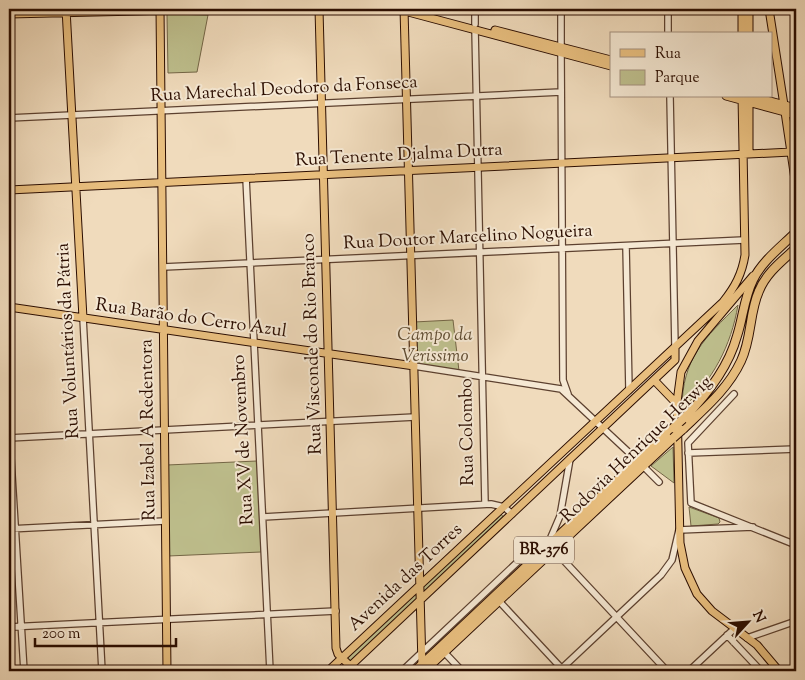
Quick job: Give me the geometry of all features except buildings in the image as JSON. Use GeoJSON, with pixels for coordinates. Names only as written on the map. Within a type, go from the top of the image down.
{"type":"FeatureCollection","features":[{"type":"Feature","properties":{"kind":"highway"},"geometry":{"type":"LineString","coordinates":[[760,268],[796,232]]}},
{"type":"Feature","properties":{"kind":"highway","name":"Rodovia Henrique Herwig"},"geometry":{"type":"LineString","coordinates":[[423,668],[641,464],[682,430],[718,394],[738,368],[748,343],[754,306],[762,285],[776,266],[796,248]]}},
{"type":"Feature","properties":{"kind":"highway","name":"Rodovia Henrique Herwig"},"geometry":{"type":"LineString","coordinates":[[641,464],[705,396],[730,357],[738,336],[748,291],[760,268]]}},
{"type":"Feature","properties":{"kind":"highway","name":"Rodovia Henrique Herwig"},"geometry":{"type":"LineString","coordinates":[[415,671],[423,668],[444,652],[499,601],[549,549]]}},
{"type":"Feature","properties":{"kind":"main road"},"geometry":{"type":"LineString","coordinates":[[9,14],[66,11],[225,9]]}},
{"type":"Feature","properties":{"kind":"main road","name":"Rua Visconde do Rio Branco"},"geometry":{"type":"LineString","coordinates":[[319,9],[336,648],[342,658]]}},
{"type":"Feature","properties":{"kind":"main road"},"geometry":{"type":"LineString","coordinates":[[423,668],[421,653],[407,99],[402,9],[610,60]]}},
{"type":"Feature","properties":{"kind":"main road"},"geometry":{"type":"LineString","coordinates":[[415,9],[475,27]]}},
{"type":"Feature","properties":{"kind":"main road"},"geometry":{"type":"LineString","coordinates":[[742,9],[742,32]]}},
{"type":"Feature","properties":{"kind":"main road"},"geometry":{"type":"LineString","coordinates":[[749,9],[749,32]]}},
{"type":"Feature","properties":{"kind":"main road"},"geometry":{"type":"LineString","coordinates":[[769,9],[796,186]]}},
{"type":"Feature","properties":{"kind":"main road","name":"Rua Izabel A Redentora"},"geometry":{"type":"LineString","coordinates":[[160,10],[167,671]]}},
{"type":"Feature","properties":{"kind":"main road","name":"Rua Voluntários da Pátria"},"geometry":{"type":"LineString","coordinates":[[66,11],[83,318]]}},
{"type":"Feature","properties":{"kind":"main road"},"geometry":{"type":"LineString","coordinates":[[561,49],[610,66]]}},
{"type":"Feature","properties":{"kind":"main road"},"geometry":{"type":"LineString","coordinates":[[779,671],[765,653],[704,602],[692,586],[683,561],[679,530],[677,404],[681,372],[692,350],[734,288],[742,272],[747,98],[784,108],[796,108]]}},
{"type":"Feature","properties":{"kind":"main road"},"geometry":{"type":"LineString","coordinates":[[784,108],[796,115]]}},
{"type":"Feature","properties":{"kind":"main road","name":"Rua Tenente Djalma Dutra"},"geometry":{"type":"LineString","coordinates":[[9,190],[791,152]]}},
{"type":"Feature","properties":{"kind":"main road"},"geometry":{"type":"LineString","coordinates":[[704,333],[760,268]]}},
{"type":"Feature","properties":{"kind":"main road","name":"Avenida das Torres"},"geometry":{"type":"LineString","coordinates":[[328,671],[723,302]]}},
{"type":"Feature","properties":{"kind":"main road","name":"Rua Barão do Cerro Azul"},"geometry":{"type":"LineString","coordinates":[[9,307],[414,366]]}},
{"type":"Feature","properties":{"kind":"main road","name":"Avenida das Torres"},"geometry":{"type":"LineString","coordinates":[[350,670],[420,600],[656,379],[675,360],[675,347]]}},
{"type":"Feature","properties":{"kind":"main road"},"geometry":{"type":"LineString","coordinates":[[650,370],[677,404]]}},
{"type":"Feature","properties":{"kind":"main road"},"geometry":{"type":"LineString","coordinates":[[342,658],[350,670]]}},
{"type":"Feature","properties":{"kind":"street","name":"Rua Colombo"},"geometry":{"type":"LineString","coordinates":[[475,9],[484,504]]}},
{"type":"Feature","properties":{"kind":"street"},"geometry":{"type":"LineString","coordinates":[[561,9],[563,378],[568,394]]}},
{"type":"Feature","properties":{"kind":"street"},"geometry":{"type":"LineString","coordinates":[[668,9],[668,32]]}},
{"type":"Feature","properties":{"kind":"street","name":"Rua Marechal Deodoro da Fonseca"},"geometry":{"type":"LineString","coordinates":[[9,118],[561,92]]}},
{"type":"Feature","properties":{"kind":"street"},"geometry":{"type":"LineString","coordinates":[[670,98],[675,347]]}},
{"type":"Feature","properties":{"kind":"street","name":"Rua XV de Novembro"},"geometry":{"type":"LineString","coordinates":[[246,178],[270,671]]}},
{"type":"Feature","properties":{"kind":"street","name":"Rua Doutor Marcelino Nogueira"},"geometry":{"type":"LineString","coordinates":[[163,267],[744,240]]}},
{"type":"Feature","properties":{"kind":"street"},"geometry":{"type":"LineString","coordinates":[[626,246],[628,390]]}},
{"type":"Feature","properties":{"kind":"street","name":"Rua Voluntários da Pátria"},"geometry":{"type":"LineString","coordinates":[[83,318],[102,671]]}},
{"type":"Feature","properties":{"kind":"street","name":"Rua Barão do Cerro Azul"},"geometry":{"type":"LineString","coordinates":[[414,366],[552,387],[568,394],[659,482]]}},
{"type":"Feature","properties":{"kind":"street"},"geometry":{"type":"LineString","coordinates":[[552,387],[563,378]]}},
{"type":"Feature","properties":{"kind":"street"},"geometry":{"type":"LineString","coordinates":[[734,394],[688,443],[691,502],[796,545]]}},
{"type":"Feature","properties":{"kind":"street"},"geometry":{"type":"LineString","coordinates":[[9,438],[415,417]]}},
{"type":"Feature","properties":{"kind":"street"},"geometry":{"type":"LineString","coordinates":[[9,426],[12,529],[24,671]]}},
{"type":"Feature","properties":{"kind":"street"},"geometry":{"type":"LineString","coordinates":[[688,453],[796,449]]}},
{"type":"Feature","properties":{"kind":"street"},"geometry":{"type":"LineString","coordinates":[[549,549],[560,516],[570,459]]}},
{"type":"Feature","properties":{"kind":"street"},"geometry":{"type":"LineString","coordinates":[[263,517],[484,504],[495,504],[504,507],[512,514]]}},
{"type":"Feature","properties":{"kind":"street"},"geometry":{"type":"LineString","coordinates":[[723,515],[723,529]]}},
{"type":"Feature","properties":{"kind":"street"},"geometry":{"type":"LineString","coordinates":[[12,529],[165,521]]}},
{"type":"Feature","properties":{"kind":"street"},"geometry":{"type":"LineString","coordinates":[[499,601],[562,670],[667,568],[675,552],[679,530],[753,528]]}},
{"type":"Feature","properties":{"kind":"street"},"geometry":{"type":"LineString","coordinates":[[549,549],[667,671]]}},
{"type":"Feature","properties":{"kind":"street"},"geometry":{"type":"LineString","coordinates":[[402,671],[525,555],[549,549]]}},
{"type":"Feature","properties":{"kind":"street"},"geometry":{"type":"LineString","coordinates":[[9,627],[336,611]]}},
{"type":"Feature","properties":{"kind":"street"},"geometry":{"type":"LineString","coordinates":[[747,638],[796,622]]}},
{"type":"Feature","properties":{"kind":"street"},"geometry":{"type":"LineString","coordinates":[[689,671],[735,628]]}},
{"type":"Feature","properties":{"kind":"street"},"geometry":{"type":"LineString","coordinates":[[727,635],[761,671]]}},
{"type":"Feature","properties":{"kind":"street"},"geometry":{"type":"LineString","coordinates":[[444,652],[462,671]]}},
{"type":"Feature","properties":{"kind":"green space"},"geometry":{"type":"Polygon","coordinates":[[[167,14],[208,15],[197,72],[168,73],[167,14]]]}},
{"type":"Feature","properties":{"kind":"green space"},"geometry":{"type":"Polygon","coordinates":[[[738,305],[731,334],[719,362],[703,386],[682,409],[683,391],[691,362],[715,328],[738,305]]]}},
{"type":"Feature","properties":{"kind":"green space","name":"Campo da Verissimo"},"geometry":{"type":"Polygon","coordinates":[[[453,320],[459,371],[416,364],[414,322],[453,320]]]}},
{"type":"Feature","properties":{"kind":"green space"},"geometry":{"type":"Polygon","coordinates":[[[673,447],[674,483],[651,466],[673,447]]]}},
{"type":"Feature","properties":{"kind":"green space"},"geometry":{"type":"Polygon","coordinates":[[[257,461],[261,552],[168,556],[167,465],[257,461]]]}},
{"type":"Feature","properties":{"kind":"green space"},"geometry":{"type":"Polygon","coordinates":[[[689,507],[719,518],[720,522],[718,524],[691,526],[689,507]]]}},
{"type":"Feature","properties":{"kind":"green space"},"geometry":{"type":"Polygon","coordinates":[[[501,514],[504,518],[424,593],[421,587],[501,514]]]}},
{"type":"Feature","properties":{"kind":"green space"},"geometry":{"type":"Polygon","coordinates":[[[416,592],[418,600],[351,662],[346,657],[416,592]]]}}]}
